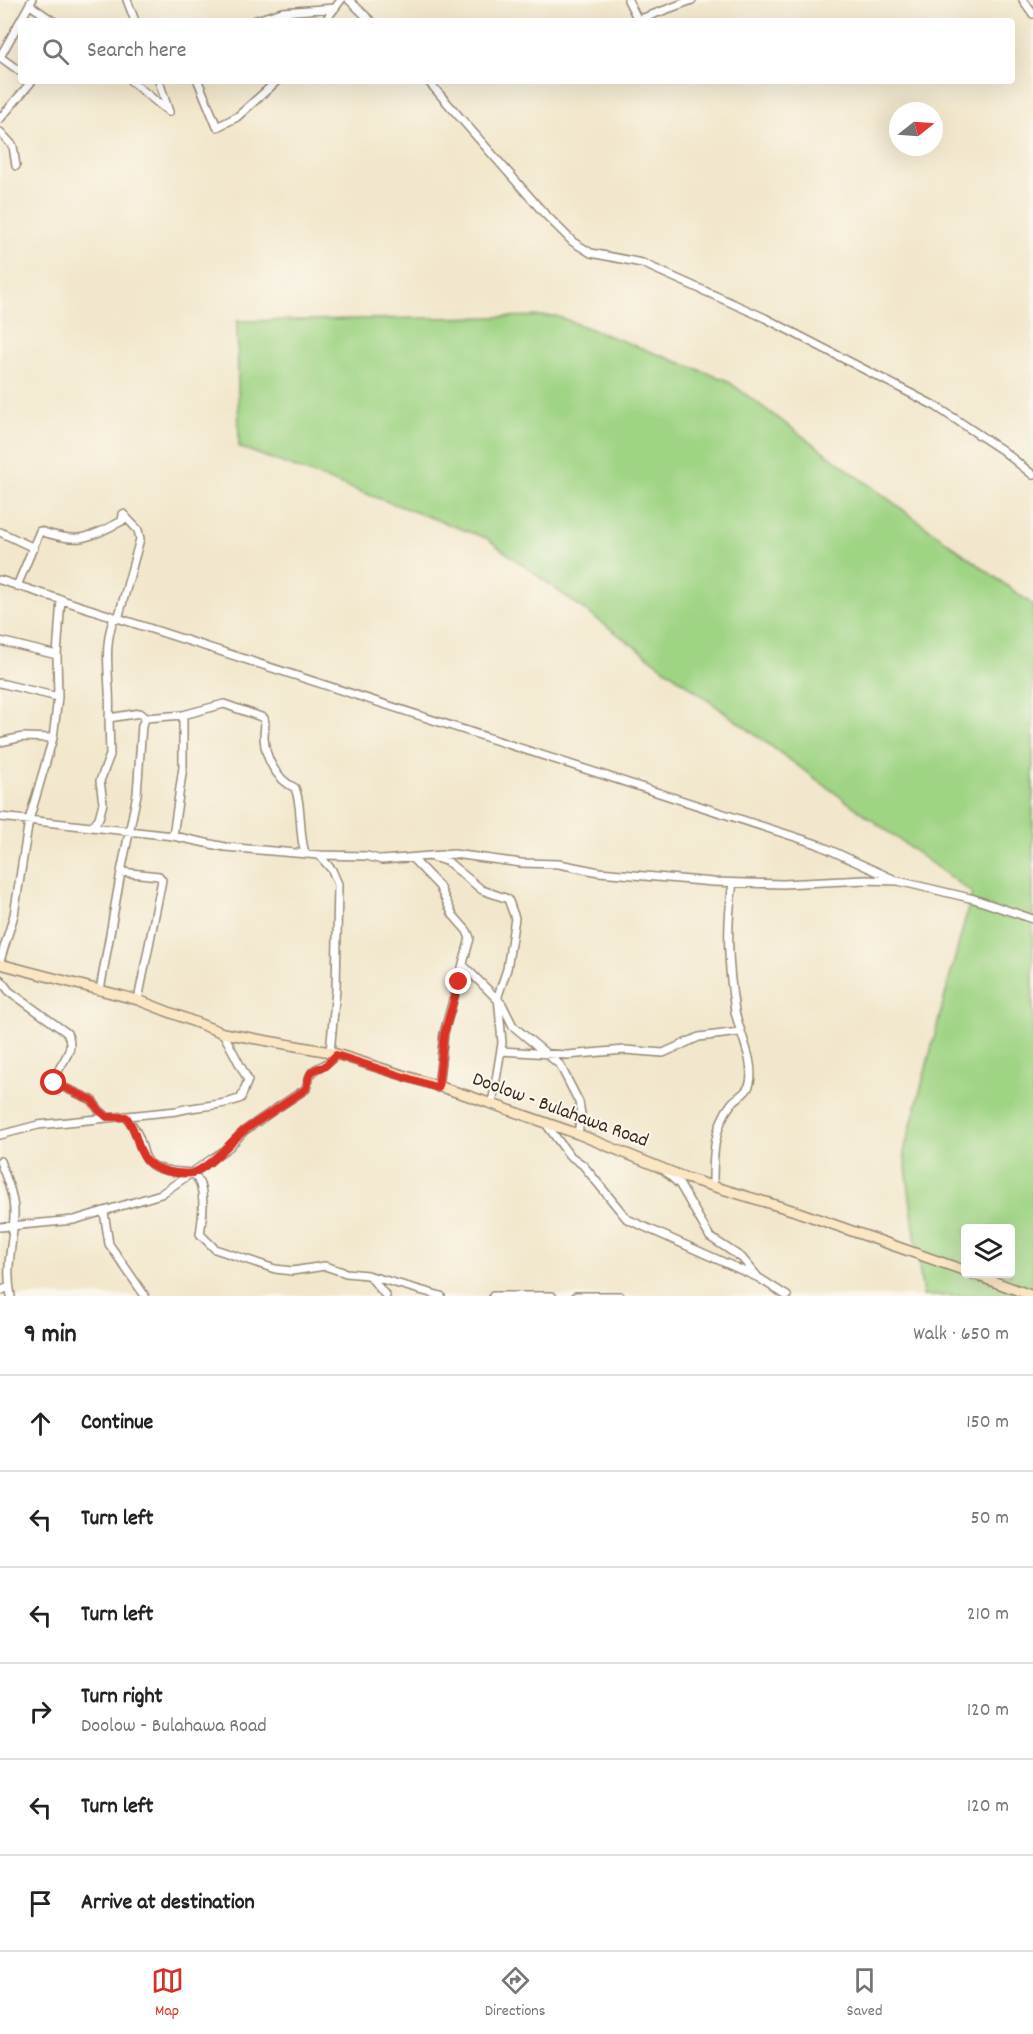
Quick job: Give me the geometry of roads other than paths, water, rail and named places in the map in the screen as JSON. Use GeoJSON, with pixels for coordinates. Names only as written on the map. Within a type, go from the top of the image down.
{"type":"FeatureCollection","features":[{"type":"Feature","properties":{"kind":"main road","name":"Doolow - Bulahawa Road"},"geometry":{"type":"LineString","coordinates":[[0,962],[138,1000],[223,1033],[333,1054],[492,1104],[713,1186],[795,1211],[961,1269]]}},
{"type":"Feature","properties":{"kind":"main road"},"geometry":{"type":"LineString","coordinates":[[984,1278],[1033,1296]]}},
{"type":"Feature","properties":{"kind":"street"},"geometry":{"type":"LineString","coordinates":[[127,0],[134,18]]}},
{"type":"Feature","properties":{"kind":"street"},"geometry":{"type":"LineString","coordinates":[[327,18],[341,0]]}},
{"type":"Feature","properties":{"kind":"street"},"geometry":{"type":"LineString","coordinates":[[349,0],[368,18]]}},
{"type":"Feature","properties":{"kind":"street"},"geometry":{"type":"LineString","coordinates":[[628,0],[637,18]]}},
{"type":"Feature","properties":{"kind":"street"},"geometry":{"type":"LineString","coordinates":[[643,18],[692,0]]}},
{"type":"Feature","properties":{"kind":"street"},"geometry":{"type":"LineString","coordinates":[[1023,0],[1033,14]]}},
{"type":"Feature","properties":{"kind":"street"},"geometry":{"type":"LineString","coordinates":[[21,18],[30,2],[49,18]]}},
{"type":"Feature","properties":{"kind":"street"},"geometry":{"type":"LineString","coordinates":[[263,18],[282,12],[335,8]]}},
{"type":"Feature","properties":{"kind":"street"},"geometry":{"type":"LineString","coordinates":[[18,24],[0,57],[18,70]]}},
{"type":"Feature","properties":{"kind":"street"},"geometry":{"type":"LineString","coordinates":[[0,119],[29,84]]}},
{"type":"Feature","properties":{"kind":"street"},"geometry":{"type":"LineString","coordinates":[[135,84],[170,112],[160,84]]}},
{"type":"Feature","properties":{"kind":"street"},"geometry":{"type":"LineString","coordinates":[[199,84],[217,127],[237,117],[274,84]]}},
{"type":"Feature","properties":{"kind":"street"},"geometry":{"type":"LineString","coordinates":[[431,84],[543,212],[573,242],[591,253],[642,263],[765,318],[937,406],[1002,450],[1033,475]]}},
{"type":"Feature","properties":{"kind":"street"},"geometry":{"type":"LineString","coordinates":[[0,132],[13,146],[16,166]]}},
{"type":"Feature","properties":{"kind":"street"},"geometry":{"type":"LineString","coordinates":[[17,586],[40,531],[69,540],[82,539],[123,521],[123,514],[138,530],[140,539],[116,618],[110,627],[107,668],[110,754],[100,781],[103,803],[99,818],[92,827]]}},
{"type":"Feature","properties":{"kind":"street"},"geometry":{"type":"LineString","coordinates":[[0,532],[34,548]]}},
{"type":"Feature","properties":{"kind":"street"},"geometry":{"type":"LineString","coordinates":[[0,580],[817,844],[898,881],[974,899],[1033,918]]}},
{"type":"Feature","properties":{"kind":"street"},"geometry":{"type":"LineString","coordinates":[[0,962],[14,915],[29,820],[53,738],[58,697],[57,654],[61,599]]}},
{"type":"Feature","properties":{"kind":"street"},"geometry":{"type":"LineString","coordinates":[[0,641],[57,654]]}},
{"type":"Feature","properties":{"kind":"street"},"geometry":{"type":"LineString","coordinates":[[0,683],[58,697]]}},
{"type":"Feature","properties":{"kind":"street"},"geometry":{"type":"LineString","coordinates":[[109,718],[140,713],[146,718],[183,715],[224,704],[264,718],[265,744],[275,774],[284,783],[295,788],[300,800],[300,835],[305,853]]}},
{"type":"Feature","properties":{"kind":"street"},"geometry":{"type":"LineString","coordinates":[[173,836],[183,767],[183,715]]}},
{"type":"Feature","properties":{"kind":"street"},"geometry":{"type":"LineString","coordinates":[[100,990],[121,872],[131,831],[140,773],[142,725],[146,718]]}},
{"type":"Feature","properties":{"kind":"street"},"geometry":{"type":"LineString","coordinates":[[0,742],[23,737],[53,738]]}},
{"type":"Feature","properties":{"kind":"street"},"geometry":{"type":"LineString","coordinates":[[0,817],[173,836],[225,847],[319,855],[367,856],[382,860],[454,854],[521,863],[559,864],[599,872],[733,883],[898,881]]}},
{"type":"Feature","properties":{"kind":"street"},"geometry":{"type":"LineString","coordinates":[[0,1227],[74,1220],[161,1194],[229,1147],[244,1131],[306,1089],[309,1073],[314,1068],[324,1067],[333,1054],[338,884],[332,870],[319,855]]}},
{"type":"Feature","properties":{"kind":"street"},"geometry":{"type":"LineString","coordinates":[[430,856],[448,862],[482,890],[508,899],[513,909],[514,930],[499,999],[501,1051],[492,1104]]}},
{"type":"Feature","properties":{"kind":"street"},"geometry":{"type":"LineString","coordinates":[[412,858],[439,886],[453,915],[467,930],[470,938],[465,948],[463,965],[444,1034],[438,1088]]}},
{"type":"Feature","properties":{"kind":"street"},"geometry":{"type":"LineString","coordinates":[[121,872],[159,876],[162,880],[138,1000]]}},
{"type":"Feature","properties":{"kind":"street"},"geometry":{"type":"LineString","coordinates":[[713,1186],[717,1129],[733,1102],[745,1093],[750,1082],[747,1057],[739,1032],[726,937],[733,883]]}},
{"type":"Feature","properties":{"kind":"street"},"geometry":{"type":"LineString","coordinates":[[463,965],[483,987],[499,999],[513,1026],[542,1051],[552,1055],[560,1065],[579,1102],[581,1114],[578,1134]]}},
{"type":"Feature","properties":{"kind":"street"},"geometry":{"type":"LineString","coordinates":[[0,979],[9,991],[67,1033],[70,1038],[68,1054],[55,1076],[54,1083],[92,1100],[107,1117]]}},
{"type":"Feature","properties":{"kind":"street"},"geometry":{"type":"LineString","coordinates":[[501,1051],[552,1055],[625,1050],[663,1053],[699,1037],[739,1032]]}},
{"type":"Feature","properties":{"kind":"street"},"geometry":{"type":"LineString","coordinates":[[0,1135],[38,1125],[177,1111],[241,1098],[248,1080],[223,1033]]}},
{"type":"Feature","properties":{"kind":"street"},"geometry":{"type":"LineString","coordinates":[[126,1117],[132,1124],[144,1157],[149,1163],[171,1172],[193,1173],[199,1179],[202,1206],[200,1234],[215,1249],[275,1269],[292,1271],[325,1266],[346,1273],[367,1275],[441,1296]]}},
{"type":"Feature","properties":{"kind":"street"},"geometry":{"type":"LineString","coordinates":[[545,1122],[569,1155],[583,1165],[627,1219],[759,1278],[787,1296]]}},
{"type":"Feature","properties":{"kind":"street"},"geometry":{"type":"LineString","coordinates":[[0,1161],[13,1199],[13,1224],[9,1253],[11,1296]]}},
{"type":"Feature","properties":{"kind":"street"},"geometry":{"type":"LineString","coordinates":[[660,1167],[680,1185],[710,1237],[742,1258],[759,1278]]}},
{"type":"Feature","properties":{"kind":"street"},"geometry":{"type":"LineString","coordinates":[[104,1212],[110,1244],[145,1296]]}},
{"type":"Feature","properties":{"kind":"street"},"geometry":{"type":"LineString","coordinates":[[367,1275],[386,1296]]}},
{"type":"Feature","properties":{"kind":"street"},"geometry":{"type":"LineString","coordinates":[[0,1291],[9,1287]]}},
{"type":"Feature","properties":{"kind":"street"},"geometry":{"type":"LineString","coordinates":[[493,1296],[552,1296]]}},
{"type":"Feature","properties":{"kind":"street"},"geometry":{"type":"LineString","coordinates":[[576,1296],[620,1296]]}}]}
